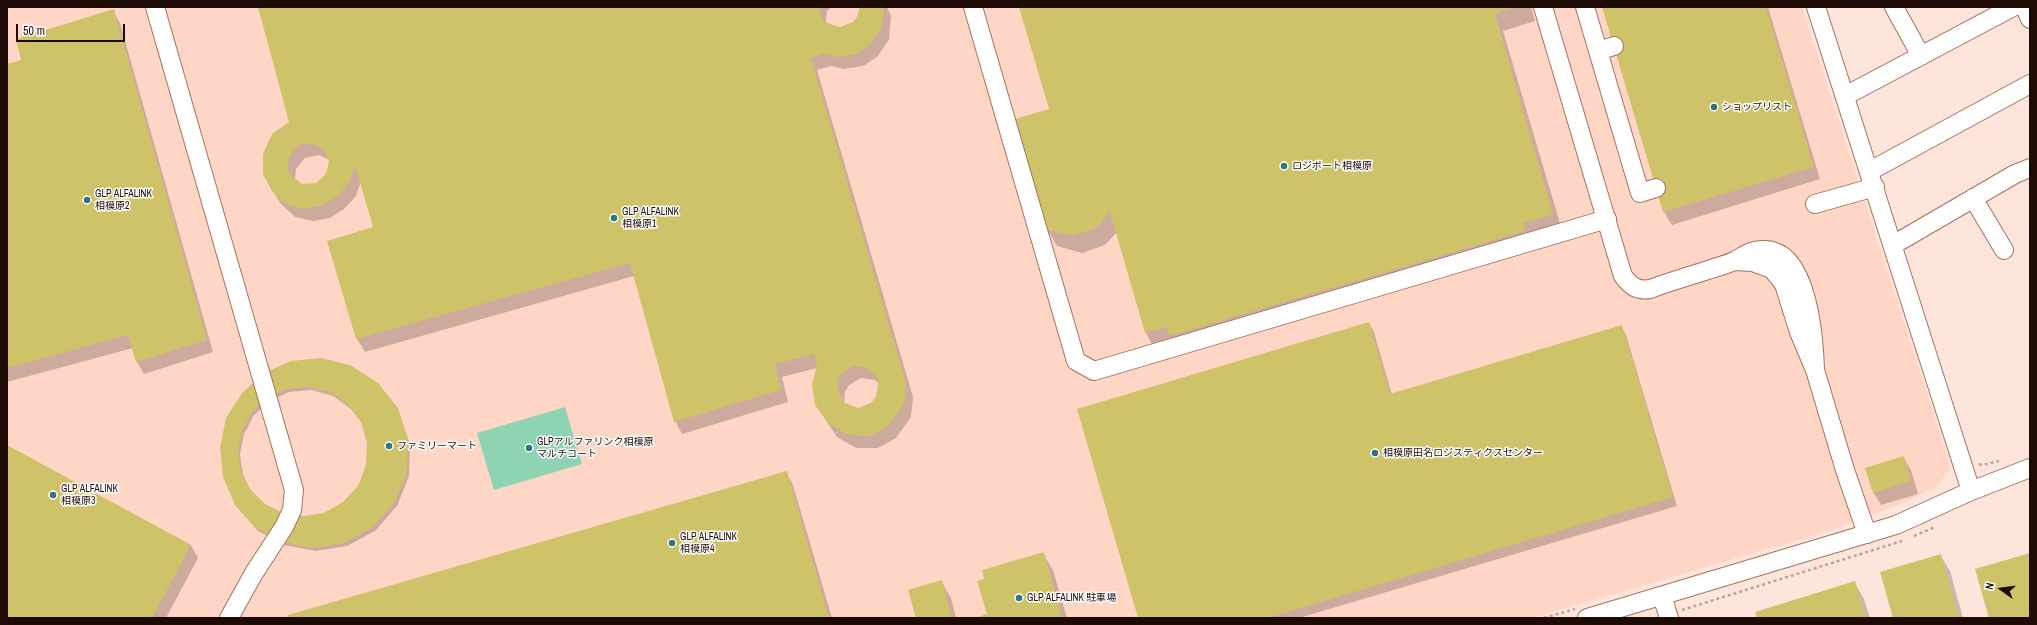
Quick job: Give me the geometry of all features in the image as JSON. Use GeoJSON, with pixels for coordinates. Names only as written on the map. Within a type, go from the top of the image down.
{"type":"FeatureCollection","features":[{"type":"Feature","properties":{"kind":"street"},"geometry":{"type":"LineString","coordinates":[[155,7],[294,490],[292,510],[284,527],[254,573],[229,618]]}},
{"type":"Feature","properties":{"kind":"street"},"geometry":{"type":"LineString","coordinates":[[973,7],[1076,361],[1094,371],[1607,219]]}},
{"type":"Feature","properties":{"kind":"street"},"geometry":{"type":"LineString","coordinates":[[1543,7],[1623,276],[1630,285],[1640,290],[1734,261],[1752,262],[1772,269],[1784,284],[1799,332],[1815,370],[1845,470],[1867,534]]}},
{"type":"Feature","properties":{"kind":"street"},"geometry":{"type":"LineString","coordinates":[[1585,7],[1606,49],[1640,193],[1656,188]]}},
{"type":"Feature","properties":{"kind":"street"},"geometry":{"type":"LineString","coordinates":[[1816,7],[1971,491]]}},
{"type":"Feature","properties":{"kind":"street"},"geometry":{"type":"LineString","coordinates":[[1845,96],[2013,7]]}},
{"type":"Feature","properties":{"kind":"street"},"geometry":{"type":"LineString","coordinates":[[2022,7],[2026,9],[2030,19]]}},
{"type":"Feature","properties":{"kind":"street"},"geometry":{"type":"LineString","coordinates":[[1901,9],[1921,56]]}},
{"type":"Feature","properties":{"kind":"street"},"geometry":{"type":"LineString","coordinates":[[1815,204],[1872,179],[2030,84]]}},
{"type":"Feature","properties":{"kind":"street"},"geometry":{"type":"LineString","coordinates":[[1893,245],[2015,174],[2030,168]]}},
{"type":"Feature","properties":{"kind":"street"},"geometry":{"type":"LineString","coordinates":[[1973,198],[2004,250]]}},
{"type":"Feature","properties":{"kind":"street"},"geometry":{"type":"LineString","coordinates":[[1587,618],[1867,534],[1902,522],[1971,491],[2030,468]]}},
{"type":"Feature","properties":{"kind":"street"},"geometry":{"type":"LineString","coordinates":[[1662,596],[1669,618]]}},
{"type":"Feature","properties":{"kind":"shaded area"},"geometry":{"type":"Polygon","coordinates":[[[7,7],[1802,7],[1950,464],[1949,470],[1937,487],[1903,503],[1836,529],[1533,618],[7,618],[7,7]]]}},
{"type":"Feature","properties":{"kind":"green space","name":"GLPアルファリンク相模原 マルチコート"},"geometry":{"type":"Polygon","coordinates":[[[565,407],[582,464],[494,490],[477,433],[565,407]]]}},
{"type":"Feature","properties":{"kind":"building","name":"GLP ALFALINK 相模原1"},"geometry":{"type":"Polygon","coordinates":[[[258,7],[819,7],[822,18],[827,23],[840,27],[853,22],[857,17],[860,7],[884,7],[882,27],[870,44],[856,54],[836,57],[823,54],[811,58],[906,383],[904,404],[889,425],[871,436],[848,435],[829,424],[815,405],[812,385],[817,364],[814,354],[775,364],[781,390],[674,422],[630,263],[356,339],[327,241],[373,227],[355,165],[349,183],[337,197],[323,205],[306,209],[287,205],[272,191],[263,174],[263,154],[272,134],[289,122],[258,7]],[[304,143],[298,146],[289,156],[288,169],[291,175],[302,184],[316,183],[326,174],[329,161],[323,149],[317,145],[304,143]],[[854,366],[842,373],[838,379],[838,392],[845,403],[858,408],[871,403],[876,397],[878,384],[877,377],[867,368],[854,366]]]}},
{"type":"Feature","properties":{"kind":"building","name":"ロジポート相模原"},"geometry":{"type":"Polygon","coordinates":[[[1019,7],[1517,7],[1495,14],[1553,214],[1523,223],[1525,231],[1169,336],[1167,327],[1145,333],[1110,212],[1095,229],[1072,236],[1046,229],[1015,119],[1049,109],[1019,7]]]}},
{"type":"Feature","properties":{"kind":"building","name":"ショップリスト"},"geometry":{"type":"Polygon","coordinates":[[[1602,7],[1766,7],[1814,167],[1663,212],[1602,7]]]}},
{"type":"Feature","properties":{"kind":"building","name":"GLP ALFALINK 相模原2"},"geometry":{"type":"Polygon","coordinates":[[[114,9],[207,340],[136,362],[128,335],[7,368],[7,64],[21,60],[16,39],[114,9]]]}},
{"type":"Feature","properties":{"kind":"building","name":"相模原田名ロジスティクスセンター"},"geometry":{"type":"Polygon","coordinates":[[[1369,322],[1390,394],[1622,325],[1673,497],[1267,618],[1138,618],[1077,409],[1369,322]]]}},
{"type":"Feature","properties":{"kind":"building"},"geometry":{"type":"Polygon","coordinates":[[[321,358],[350,365],[378,383],[398,408],[408,439],[407,472],[395,502],[373,527],[345,543],[313,548],[281,542],[255,527],[235,505],[223,477],[220,448],[226,418],[242,393],[264,373],[291,361],[321,358]],[[309,387],[287,389],[268,397],[253,411],[243,429],[238,450],[241,470],[250,489],[265,504],[283,513],[304,516],[324,513],[343,502],[358,486],[366,465],[367,443],[361,422],[348,405],[330,392],[309,387]]]}},
{"type":"Feature","properties":{"kind":"building","name":"GLP ALFALINK 相模原3"},"geometry":{"type":"Polygon","coordinates":[[[7,445],[191,545],[152,618],[7,618],[7,445]]]}},
{"type":"Feature","properties":{"kind":"building"},"geometry":{"type":"Polygon","coordinates":[[[1904,456],[1911,481],[1873,493],[1865,468],[1904,456]]]}},
{"type":"Feature","properties":{"kind":"building","name":"GLP ALFALINK 相模原4"},"geometry":{"type":"Polygon","coordinates":[[[787,471],[829,618],[289,618],[288,615],[787,471]]]}},
{"type":"Feature","properties":{"kind":"building","name":"GLP ALFALINK 駐車場"},"geometry":{"type":"Polygon","coordinates":[[[1044,552],[1062,618],[975,618],[987,614],[977,581],[984,579],[982,570],[1044,552]]]}},
{"type":"Feature","properties":{"kind":"building"},"geometry":{"type":"Polygon","coordinates":[[[2030,553],[2030,618],[1989,618],[1975,569],[2030,553]]]}},
{"type":"Feature","properties":{"kind":"building"},"geometry":{"type":"Polygon","coordinates":[[[1941,554],[1959,618],[1893,618],[1880,572],[1941,554]]]}},
{"type":"Feature","properties":{"kind":"building"},"geometry":{"type":"Polygon","coordinates":[[[942,580],[952,618],[916,618],[908,590],[942,580]]]}},
{"type":"Feature","properties":{"kind":"building"},"geometry":{"type":"Polygon","coordinates":[[[1855,581],[1866,618],[1757,618],[1755,612],[1855,581]]]}},
{"type":"Feature","properties":{"kind":"place","name":"ショップリスト"},"geometry":{"type":"Point","coordinates":[1714,107]}},
{"type":"Feature","properties":{"kind":"place","name":"ロジポート相模原"},"geometry":{"type":"Point","coordinates":[1284,166]}},
{"type":"Feature","properties":{"kind":"place","name":"GLP ALFALINK 相模原2"},"geometry":{"type":"Point","coordinates":[87,200]}},
{"type":"Feature","properties":{"kind":"place","name":"GLP ALFALINK 相模原1"},"geometry":{"type":"Point","coordinates":[614,218]}},
{"type":"Feature","properties":{"kind":"place","name":"ファミリーマート"},"geometry":{"type":"Point","coordinates":[389,446]}},
{"type":"Feature","properties":{"kind":"place","name":"GLPアルファリンク相模原 マルチコート"},"geometry":{"type":"Point","coordinates":[529,448]}},
{"type":"Feature","properties":{"kind":"place","name":"相模原田名ロジスティクスセンター"},"geometry":{"type":"Point","coordinates":[1375,453]}},
{"type":"Feature","properties":{"kind":"place","name":"GLP ALFALINK 相模原3"},"geometry":{"type":"Point","coordinates":[53,495]}},
{"type":"Feature","properties":{"kind":"place","name":"GLP ALFALINK 相模原4"},"geometry":{"type":"Point","coordinates":[672,543]}},
{"type":"Feature","properties":{"kind":"place","name":"GLP ALFALINK 駐車場"},"geometry":{"type":"Point","coordinates":[1019,598]}}]}
